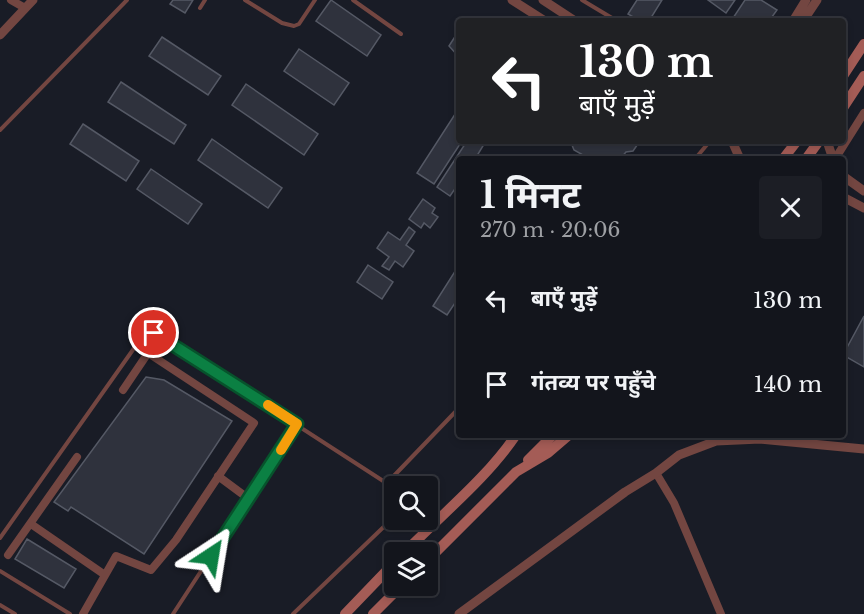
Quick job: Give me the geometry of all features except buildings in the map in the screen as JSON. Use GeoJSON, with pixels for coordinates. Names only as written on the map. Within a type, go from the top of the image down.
{"type":"FeatureCollection","features":[{"type":"Feature","properties":{"kind":"main road"},"geometry":{"type":"LineString","coordinates":[[846,71],[864,44]]}},
{"type":"Feature","properties":{"kind":"main road"},"geometry":{"type":"LineString","coordinates":[[846,103],[864,76]]}},
{"type":"Feature","properties":{"kind":"main road"},"geometry":{"type":"LineString","coordinates":[[785,156],[795,144]]}},
{"type":"Feature","properties":{"kind":"main road"},"geometry":{"type":"LineString","coordinates":[[438,512],[515,438]]}},
{"type":"Feature","properties":{"kind":"main road"},"geometry":{"type":"LineString","coordinates":[[438,550],[550,438]]}},
{"type":"Feature","properties":{"kind":"main road"},"geometry":{"type":"LineString","coordinates":[[516,472],[548,453],[565,438]]}},
{"type":"Feature","properties":{"kind":"main road"},"geometry":{"type":"LineString","coordinates":[[413,542],[422,530]]}},
{"type":"Feature","properties":{"kind":"main road"},"geometry":{"type":"LineString","coordinates":[[345,614],[384,573]]}},
{"type":"Feature","properties":{"kind":"main road"},"geometry":{"type":"LineString","coordinates":[[373,614],[391,596]]}},
{"type":"Feature","properties":{"kind":"street"},"geometry":{"type":"LineString","coordinates":[[11,0],[25,8]]}},
{"type":"Feature","properties":{"kind":"street"},"geometry":{"type":"LineString","coordinates":[[0,35],[33,0]]}},
{"type":"Feature","properties":{"kind":"street"},"geometry":{"type":"LineString","coordinates":[[512,0],[540,18]]}},
{"type":"Feature","properties":{"kind":"street"},"geometry":{"type":"LineString","coordinates":[[543,0],[570,18]]}},
{"type":"Feature","properties":{"kind":"street"},"geometry":{"type":"LineString","coordinates":[[796,18],[813,0]]}},
{"type":"Feature","properties":{"kind":"street"},"geometry":{"type":"LineString","coordinates":[[804,18],[813,0]]}},
{"type":"Feature","properties":{"kind":"street"},"geometry":{"type":"LineString","coordinates":[[846,141],[864,113]]}},
{"type":"Feature","properties":{"kind":"street"},"geometry":{"type":"LineString","coordinates":[[846,178],[864,191]]}},
{"type":"Feature","properties":{"kind":"street"},"geometry":{"type":"LineString","coordinates":[[846,199],[864,208]]}},
{"type":"Feature","properties":{"kind":"street"},"geometry":{"type":"LineString","coordinates":[[83,614],[116,556],[150,570],[176,540],[254,423],[148,353],[123,390]]}},
{"type":"Feature","properties":{"kind":"street"},"geometry":{"type":"LineString","coordinates":[[459,614],[679,455],[716,441],[760,439],[864,449]]}},
{"type":"Feature","properties":{"kind":"street"},"geometry":{"type":"LineString","coordinates":[[8,555],[77,458]]}},
{"type":"Feature","properties":{"kind":"street"},"geometry":{"type":"LineString","coordinates":[[656,473],[674,503],[721,614]]}},
{"type":"Feature","properties":{"kind":"street"},"geometry":{"type":"LineString","coordinates":[[218,476],[249,499]]}},
{"type":"Feature","properties":{"kind":"street"},"geometry":{"type":"LineString","coordinates":[[31,524],[105,575]]}},
{"type":"Feature","properties":{"kind":"lane"},"geometry":{"type":"LineString","coordinates":[[0,130],[127,0]]}},
{"type":"Feature","properties":{"kind":"lane"},"geometry":{"type":"LineString","coordinates":[[200,8],[205,0]]}},
{"type":"Feature","properties":{"kind":"lane"},"geometry":{"type":"LineString","coordinates":[[245,0],[282,23],[294,26],[299,24],[315,0]]}},
{"type":"Feature","properties":{"kind":"lane"},"geometry":{"type":"LineString","coordinates":[[353,0],[400,34]]}},
{"type":"Feature","properties":{"kind":"lane"},"geometry":{"type":"LineString","coordinates":[[582,0],[612,18]]}},
{"type":"Feature","properties":{"kind":"lane"},"geometry":{"type":"LineString","coordinates":[[698,156],[708,144]]}},
{"type":"Feature","properties":{"kind":"lane"},"geometry":{"type":"LineString","coordinates":[[0,538],[147,334],[154,333],[161,337],[384,481]]}},
{"type":"Feature","properties":{"kind":"lane"},"geometry":{"type":"LineString","coordinates":[[394,476],[456,411]]}},
{"type":"Feature","properties":{"kind":"lane"},"geometry":{"type":"LineString","coordinates":[[173,614],[297,424]]}},
{"type":"Feature","properties":{"kind":"lane"},"geometry":{"type":"LineString","coordinates":[[293,614],[384,527]]}},
{"type":"Feature","properties":{"kind":"lane"},"geometry":{"type":"LineString","coordinates":[[0,571],[70,614]]}},
{"type":"Feature","properties":{"kind":"lane"},"geometry":{"type":"LineString","coordinates":[[0,605],[15,614]]}},
{"type":"Feature","properties":{"kind":"slow traffic"},"geometry":{"type":"LineString","coordinates":[[268,405],[297,424],[281,450]]}},
{"type":"Feature","properties":{"kind":"route"},"geometry":{"type":"LineString","coordinates":[[154,333],[297,424],[211,556]]}}]}
